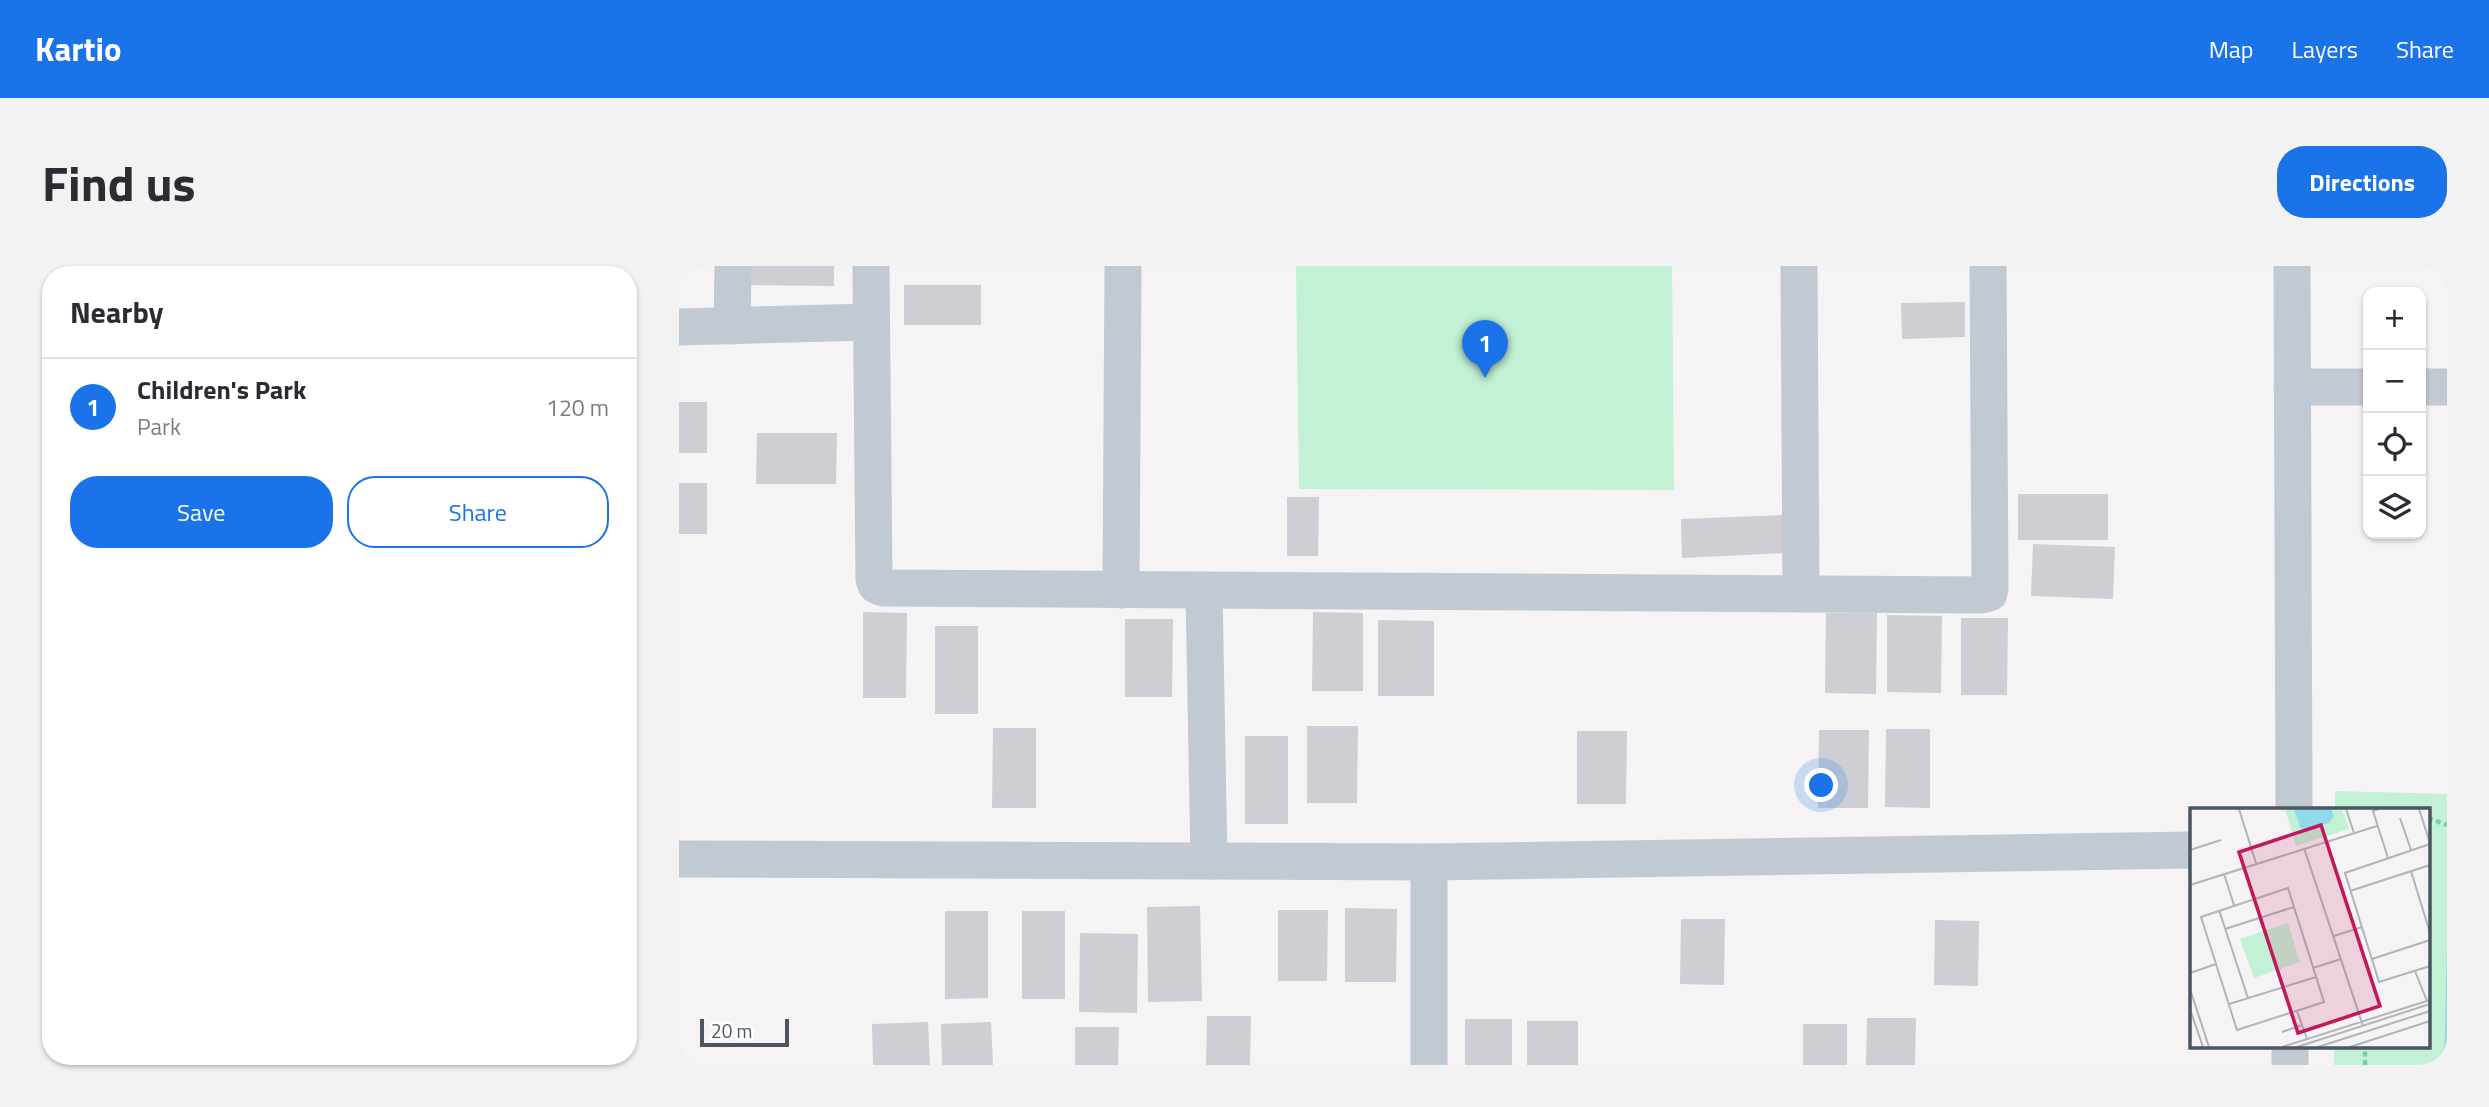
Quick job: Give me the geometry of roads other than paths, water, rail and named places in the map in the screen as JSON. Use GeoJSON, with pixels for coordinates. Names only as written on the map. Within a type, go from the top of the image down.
{"type":"FeatureCollection","features":[{"type":"Feature","properties":{"kind":"street"},"geometry":{"type":"LineString","coordinates":[[732,326],[733,266]]}},
{"type":"Feature","properties":{"kind":"street"},"geometry":{"type":"LineString","coordinates":[[871,266],[876,585],[883,588],[1801,594],[1989,593],[1988,266]]}},
{"type":"Feature","properties":{"kind":"street"},"geometry":{"type":"LineString","coordinates":[[1121,590],[1123,266]]}},
{"type":"Feature","properties":{"kind":"street"},"geometry":{"type":"LineString","coordinates":[[1799,266],[1801,594]]}},
{"type":"Feature","properties":{"kind":"street"},"geometry":{"type":"LineString","coordinates":[[2292,266],[2294,808]]}},
{"type":"Feature","properties":{"kind":"street"},"geometry":{"type":"LineString","coordinates":[[679,327],[871,322]]}},
{"type":"Feature","properties":{"kind":"street"},"geometry":{"type":"LineString","coordinates":[[2292,387],[2363,387]]}},
{"type":"Feature","properties":{"kind":"street"},"geometry":{"type":"LineString","coordinates":[[2426,387],[2447,387]]}},
{"type":"Feature","properties":{"kind":"street"},"geometry":{"type":"LineString","coordinates":[[1204,591],[1209,861]]}},
{"type":"Feature","properties":{"kind":"street"},"geometry":{"type":"LineString","coordinates":[[679,859],[1429,862],[2190,850]]}},
{"type":"Feature","properties":{"kind":"street"},"geometry":{"type":"LineString","coordinates":[[1429,862],[1429,1065]]}},
{"type":"Feature","properties":{"kind":"water"},"geometry":{"type":"Polygon","coordinates":[[[2447,945],[2447,1065],[2444,1065],[2447,945]]]}},
{"type":"Feature","properties":{"kind":"place","name":"Children's Park"},"geometry":{"type":"Point","coordinates":[1485,378]}}]}
